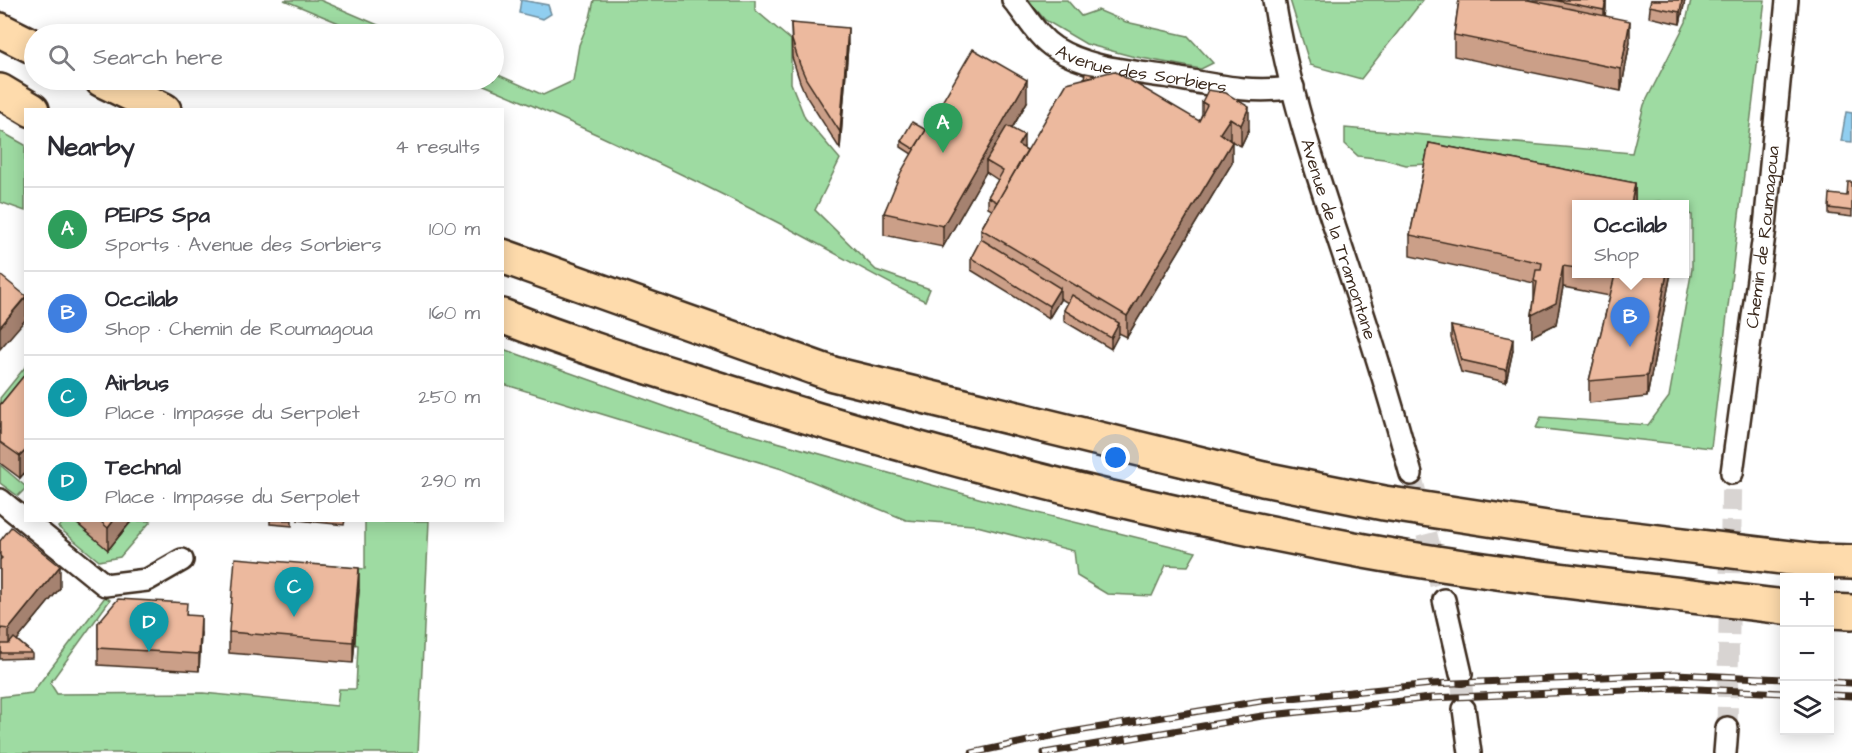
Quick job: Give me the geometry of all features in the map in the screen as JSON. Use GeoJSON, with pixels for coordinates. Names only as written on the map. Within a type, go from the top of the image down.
{"type":"FeatureCollection","features":[{"type":"Feature","properties":{"kind":"highway"},"geometry":{"type":"LineString","coordinates":[[0,30],[24,42]]}},
{"type":"Feature","properties":{"kind":"highway"},"geometry":{"type":"LineString","coordinates":[[123,90],[161,108]]}},
{"type":"Feature","properties":{"kind":"highway"},"geometry":{"type":"LineString","coordinates":[[0,92],[28,108]]}},
{"type":"Feature","properties":{"kind":"highway"},"geometry":{"type":"LineString","coordinates":[[504,257],[833,374],[1263,479],[1384,503],[1568,531],[1816,561],[1852,562]]}},
{"type":"Feature","properties":{"kind":"highway"},"geometry":{"type":"LineString","coordinates":[[504,317],[563,340],[835,426],[1035,481],[1367,551],[1562,581],[1780,606]]}},
{"type":"Feature","properties":{"kind":"highway"},"geometry":{"type":"LineString","coordinates":[[1834,611],[1852,612]]}},
{"type":"Feature","properties":{"kind":"street","name":"Avenue des Sorbiers"},"geometry":{"type":"LineString","coordinates":[[1013,0],[1039,34],[1054,47],[1075,58],[1097,65],[1222,86],[1276,90],[1293,87]]}},
{"type":"Feature","properties":{"kind":"street","name":"Avenue de la Tramontane"},"geometry":{"type":"LineString","coordinates":[[1274,0],[1279,30],[1310,154],[1391,402],[1411,474]]}},
{"type":"Feature","properties":{"kind":"street","name":"Chemin de Roumagoua"},"geometry":{"type":"LineString","coordinates":[[1732,473],[1765,227],[1787,0]]}},
{"type":"Feature","properties":{"kind":"street"},"geometry":{"type":"LineString","coordinates":[[0,500],[24,519]]}},
{"type":"Feature","properties":{"kind":"street"},"geometry":{"type":"LineString","coordinates":[[27,522],[105,585],[147,580],[182,560]]}},
{"type":"Feature","properties":{"kind":"street"},"geometry":{"type":"LineString","coordinates":[[1444,600],[1461,674]]}},
{"type":"Feature","properties":{"kind":"street"},"geometry":{"type":"LineString","coordinates":[[1464,709],[1470,753]]}},
{"type":"Feature","properties":{"kind":"street"},"geometry":{"type":"LineString","coordinates":[[1725,753],[1727,728]]}},
{"type":"Feature","properties":{"kind":"green space"},"geometry":{"type":"Polygon","coordinates":[[[284,0],[320,0],[376,24],[341,24],[284,0]]]}},
{"type":"Feature","properties":{"kind":"green space"},"geometry":{"type":"Polygon","coordinates":[[[594,0],[755,0],[755,10],[791,40],[791,83],[805,118],[840,159],[815,210],[876,270],[930,289],[925,301],[693,180],[495,90],[504,90],[504,77],[543,95],[573,81],[579,45],[590,18],[594,0]]]}},
{"type":"Feature","properties":{"kind":"green space"},"geometry":{"type":"Polygon","coordinates":[[[1028,0],[1067,0],[1081,16],[1098,10],[1126,22],[1188,36],[1213,63],[1201,69],[1131,56],[1086,44],[1045,20],[1028,0]]]}},
{"type":"Feature","properties":{"kind":"green space"},"geometry":{"type":"Polygon","coordinates":[[[1290,0],[1423,0],[1361,79],[1310,65],[1290,0]]]}},
{"type":"Feature","properties":{"kind":"green space"},"geometry":{"type":"Polygon","coordinates":[[[1691,0],[1765,0],[1711,448],[1536,428],[1541,417],[1648,425],[1669,397],[1692,269],[1692,215],[1689,214],[1689,200],[1612,200],[1429,164],[1406,165],[1384,159],[1358,156],[1345,144],[1345,128],[1632,153],[1644,105],[1686,22],[1691,0]]]}},
{"type":"Feature","properties":{"kind":"green space"},"geometry":{"type":"Polygon","coordinates":[[[0,131],[24,144],[24,211],[0,202],[0,131]]]}},
{"type":"Feature","properties":{"kind":"green space"},"geometry":{"type":"Polygon","coordinates":[[[504,349],[723,427],[993,502],[1196,552],[1188,566],[1166,565],[1152,596],[1107,594],[1077,576],[1074,551],[973,525],[906,520],[782,469],[504,384],[504,349]]]}},
{"type":"Feature","properties":{"kind":"green space"},"geometry":{"type":"Polygon","coordinates":[[[24,368],[24,391],[0,421],[0,398],[24,368]]]}},
{"type":"Feature","properties":{"kind":"green space"},"geometry":{"type":"Polygon","coordinates":[[[0,465],[24,485],[24,490],[18,496],[0,483],[0,465]]]}},
{"type":"Feature","properties":{"kind":"green space"},"geometry":{"type":"Polygon","coordinates":[[[65,522],[74,522],[108,549],[131,522],[150,522],[120,557],[99,561],[58,527],[65,522]]]}},
{"type":"Feature","properties":{"kind":"green space"},"geometry":{"type":"Polygon","coordinates":[[[365,522],[429,522],[418,753],[0,753],[0,697],[32,693],[105,597],[110,600],[50,683],[57,694],[203,693],[337,706],[339,689],[356,689],[358,645],[354,644],[322,565],[365,569],[365,522]]]}},
{"type":"Feature","properties":{"kind":"water"},"geometry":{"type":"Polygon","coordinates":[[[521,0],[548,5],[551,14],[543,19],[519,13],[521,0]]]}},
{"type":"Feature","properties":{"kind":"water"},"geometry":{"type":"Polygon","coordinates":[[[1846,112],[1852,113],[1852,142],[1841,141],[1846,112]]]}},
{"type":"Feature","properties":{"kind":"building"},"geometry":{"type":"Polygon","coordinates":[[[1459,0],[1528,0],[1630,21],[1621,69],[1454,35],[1459,0]]]}},
{"type":"Feature","properties":{"kind":"building"},"geometry":{"type":"Polygon","coordinates":[[[1553,0],[1606,0],[1604,10],[1553,0]]]}},
{"type":"Feature","properties":{"kind":"building"},"geometry":{"type":"Polygon","coordinates":[[[1651,0],[1682,0],[1680,12],[1649,6],[1651,0]]]}},
{"type":"Feature","properties":{"kind":"building"},"geometry":{"type":"Polygon","coordinates":[[[791,23],[848,28],[840,132],[806,79],[792,40],[791,23]]]}},
{"type":"Feature","properties":{"kind":"building"},"geometry":{"type":"Polygon","coordinates":[[[973,49],[1027,80],[943,226],[884,213],[901,172],[973,49]]]}},
{"type":"Feature","properties":{"kind":"building"},"geometry":{"type":"Polygon","coordinates":[[[1114,71],[1199,121],[1207,105],[1202,102],[1208,90],[1226,93],[1249,107],[1241,125],[1230,118],[1220,133],[1232,142],[1127,316],[981,229],[1067,83],[1114,71]]]}},
{"type":"Feature","properties":{"kind":"building"},"geometry":{"type":"Polygon","coordinates":[[[1085,73],[1097,75],[1084,78],[1085,73]]]}},
{"type":"Feature","properties":{"kind":"building"},"geometry":{"type":"Polygon","coordinates":[[[912,122],[926,130],[914,149],[901,141],[912,122]]]}},
{"type":"Feature","properties":{"kind":"building"},"geometry":{"type":"Polygon","coordinates":[[[1007,126],[1024,135],[1018,145],[1027,150],[997,202],[988,197],[1003,171],[986,161],[1007,126]]]}},
{"type":"Feature","properties":{"kind":"building"},"geometry":{"type":"Polygon","coordinates":[[[1429,143],[1635,183],[1632,200],[1572,200],[1572,267],[1563,266],[1556,303],[1532,315],[1537,282],[1534,281],[1536,270],[1541,270],[1542,263],[1410,235],[1429,143]]]}},
{"type":"Feature","properties":{"kind":"building"},"geometry":{"type":"Polygon","coordinates":[[[1848,182],[1852,182],[1852,211],[1829,208],[1830,194],[1847,196],[1848,182]]]}},
{"type":"Feature","properties":{"kind":"building"},"geometry":{"type":"Polygon","coordinates":[[[981,239],[1060,288],[1049,306],[971,258],[981,239]]]}},
{"type":"Feature","properties":{"kind":"building"},"geometry":{"type":"Polygon","coordinates":[[[0,275],[24,294],[24,298],[0,327],[0,275]]]}},
{"type":"Feature","properties":{"kind":"building"},"geometry":{"type":"Polygon","coordinates":[[[1614,278],[1666,278],[1647,376],[1589,381],[1614,278]]]}},
{"type":"Feature","properties":{"kind":"building"},"geometry":{"type":"Polygon","coordinates":[[[1072,295],[1119,323],[1111,338],[1064,310],[1072,295]]]}},
{"type":"Feature","properties":{"kind":"building"},"geometry":{"type":"Polygon","coordinates":[[[1451,326],[1513,338],[1506,370],[1461,360],[1451,326]]]}},
{"type":"Feature","properties":{"kind":"building"},"geometry":{"type":"Polygon","coordinates":[[[24,375],[24,452],[20,456],[0,442],[0,405],[24,375]]]}},
{"type":"Feature","properties":{"kind":"building"},"geometry":{"type":"Polygon","coordinates":[[[101,522],[112,522],[108,528],[101,522]]]}},
{"type":"Feature","properties":{"kind":"building"},"geometry":{"type":"Polygon","coordinates":[[[11,527],[60,566],[9,629],[1,628],[0,637],[0,560],[2,558],[0,541],[11,527]]]}},
{"type":"Feature","properties":{"kind":"building"},"geometry":{"type":"Polygon","coordinates":[[[235,558],[359,568],[353,642],[229,632],[235,558]]]}},
{"type":"Feature","properties":{"kind":"building"},"geometry":{"type":"Polygon","coordinates":[[[118,599],[187,603],[186,615],[201,616],[199,654],[98,648],[98,623],[118,599]]]}},
{"type":"Feature","properties":{"kind":"building"},"geometry":{"type":"Polygon","coordinates":[[[14,638],[32,653],[1,653],[1,644],[9,644],[14,638]]]}},
{"type":"Feature","properties":{"kind":"tunnel"},"geometry":{"type":"LineString","coordinates":[[1727,728],[1732,473]]}},
{"type":"Feature","properties":{"kind":"tunnel"},"geometry":{"type":"LineString","coordinates":[[1411,474],[1444,600]]}},
{"type":"Feature","properties":{"kind":"tunnel"},"geometry":{"type":"LineString","coordinates":[[1461,674],[1464,709]]}},
{"type":"Feature","properties":{"kind":"railway"},"geometry":{"type":"LineString","coordinates":[[972,753],[1065,733],[1261,701],[1432,684],[1675,674],[1780,679]]}},
{"type":"Feature","properties":{"kind":"railway"},"geometry":{"type":"LineString","coordinates":[[1834,682],[1852,683]]}},
{"type":"Feature","properties":{"kind":"railway"},"geometry":{"type":"LineString","coordinates":[[1044,753],[1262,716],[1431,698],[1676,688],[1780,693]]}},
{"type":"Feature","properties":{"kind":"railway"},"geometry":{"type":"LineString","coordinates":[[1834,695],[1852,696]]}},
{"type":"Feature","properties":{"kind":"place","name":"PEIPS Spa"},"geometry":{"type":"Point","coordinates":[943,153]}},
{"type":"Feature","properties":{"kind":"place","name":"Occilab"},"geometry":{"type":"Point","coordinates":[1630,347]}},
{"type":"Feature","properties":{"kind":"place","name":"Airbus"},"geometry":{"type":"Point","coordinates":[294,617]}},
{"type":"Feature","properties":{"kind":"place","name":"Technal"},"geometry":{"type":"Point","coordinates":[149,652]}}]}
